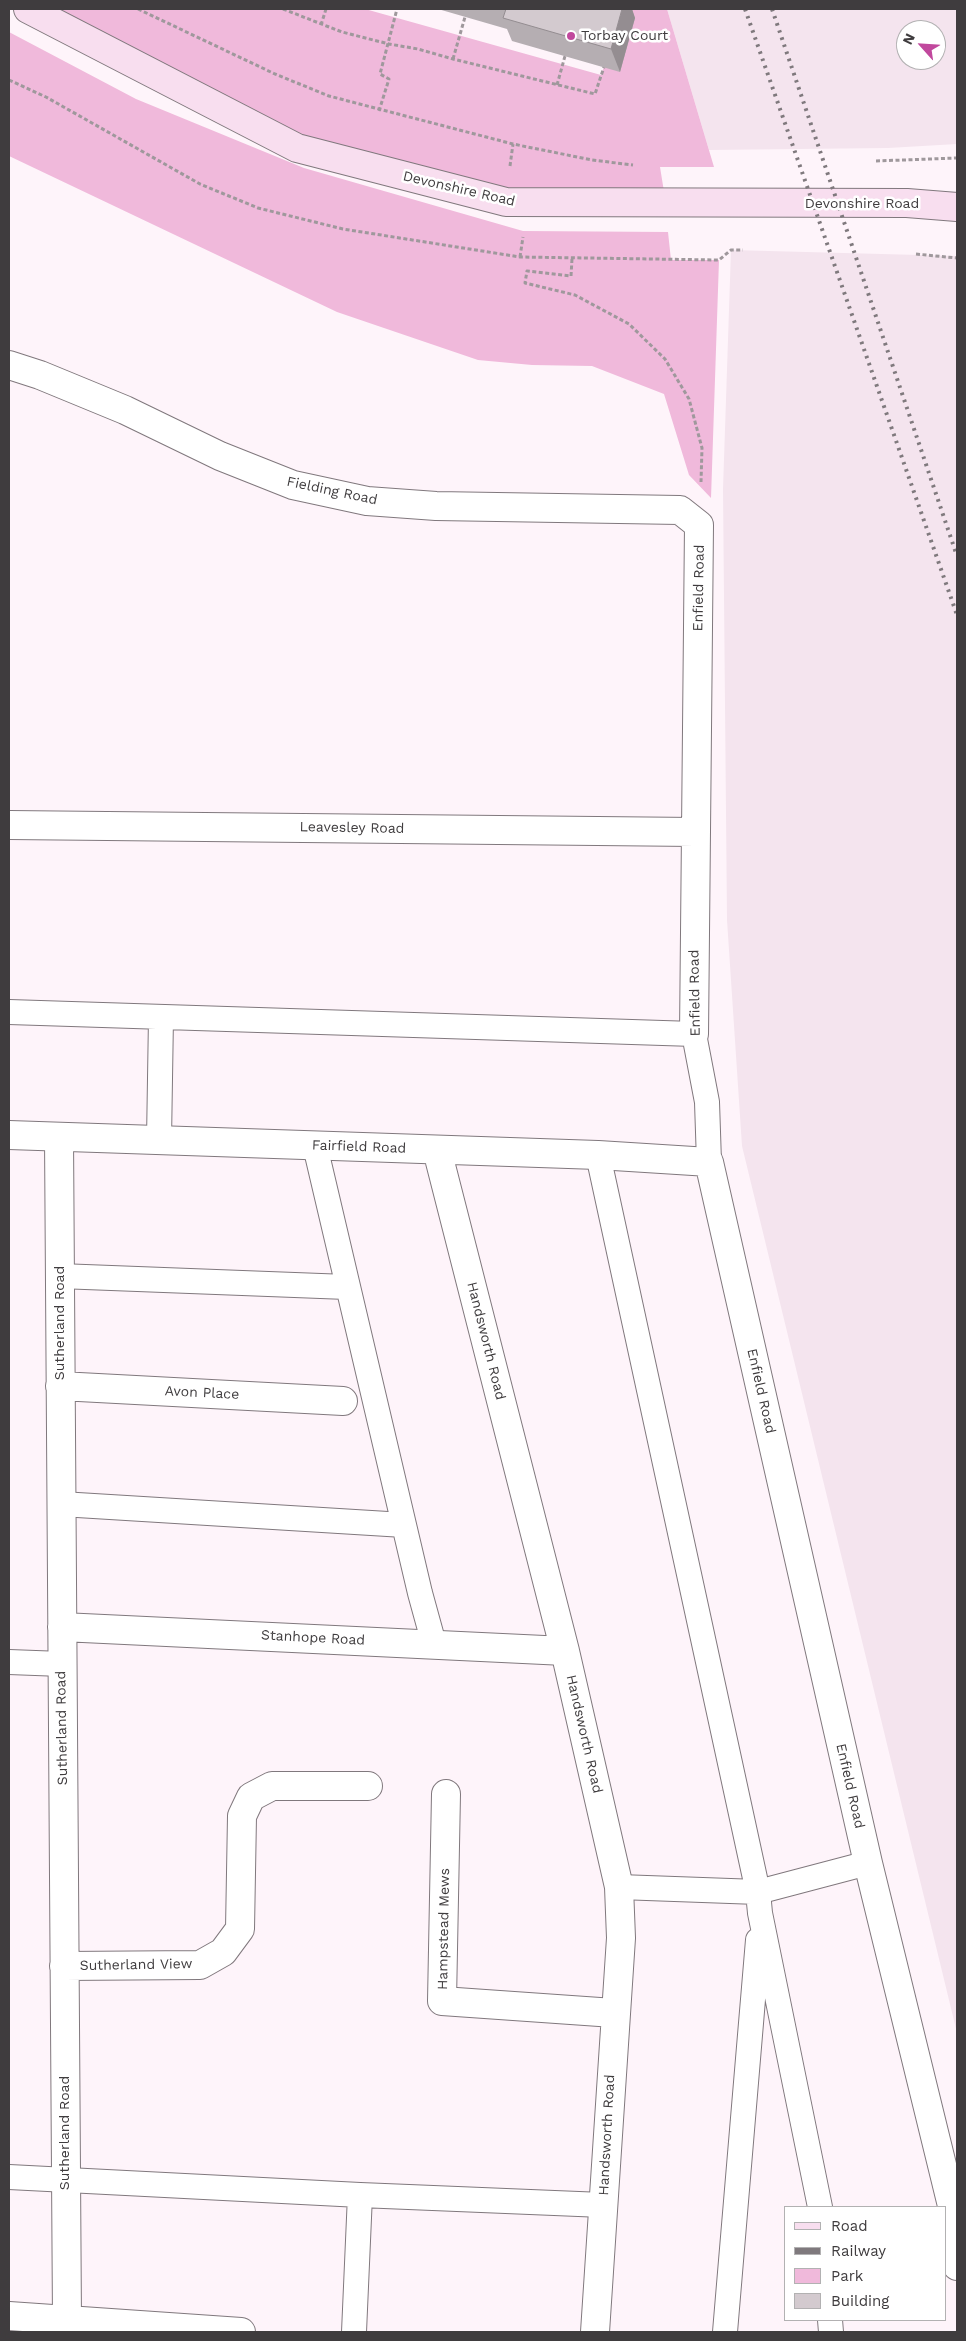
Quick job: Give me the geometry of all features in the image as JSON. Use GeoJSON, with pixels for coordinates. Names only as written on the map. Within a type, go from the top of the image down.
{"type":"FeatureCollection","features":[{"type":"Feature","properties":{"kind":"main road","name":"Devonshire Road"},"geometry":{"type":"LineString","coordinates":[[28,9],[297,148],[506,202],[907,203],[957,207]]}},
{"type":"Feature","properties":{"kind":"street","name":"Fielding Road"},"geometry":{"type":"LineString","coordinates":[[9,365],[40,374],[125,410],[220,456],[294,485],[367,501],[689,518]]}},
{"type":"Feature","properties":{"kind":"street","name":"Enfield Road"},"geometry":{"type":"LineString","coordinates":[[689,518],[696,832],[694,1034]]}},
{"type":"Feature","properties":{"kind":"street","name":"Leavesley Road"},"geometry":{"type":"LineString","coordinates":[[9,825],[696,832]]}},
{"type":"Feature","properties":{"kind":"street","name":"Fairfield Road"},"geometry":{"type":"LineString","coordinates":[[9,1135],[598,1155],[709,1162]]}},
{"type":"Feature","properties":{"kind":"street","name":"Sutherland Road"},"geometry":{"type":"LineString","coordinates":[[59,1137],[67,2319]]}},
{"type":"Feature","properties":{"kind":"street","name":"Handsworth Road"},"geometry":{"type":"LineString","coordinates":[[437,1150],[565,1652],[619,1887],[621,1938],[614,2013],[595,2332]]}},
{"type":"Feature","properties":{"kind":"street","name":"Enfield Road"},"geometry":{"type":"LineString","coordinates":[[709,1162],[868,1863],[955,2218],[957,2266]]}},
{"type":"Feature","properties":{"kind":"street","name":"Avon Place"},"geometry":{"type":"LineString","coordinates":[[60,1386],[343,1401]]}},
{"type":"Feature","properties":{"kind":"street","name":"Stanhope Road"},"geometry":{"type":"LineString","coordinates":[[62,1627],[565,1652]]}},
{"type":"Feature","properties":{"kind":"street","name":"Sutherland View"},"geometry":{"type":"LineString","coordinates":[[64,1966],[200,1965],[223,1952],[240,1930],[242,1816],[251,1797],[272,1786],[368,1786]]}},
{"type":"Feature","properties":{"kind":"street","name":"Hampstead Mews"},"geometry":{"type":"LineString","coordinates":[[446,1794],[442,2001],[614,2013]]}},
{"type":"Feature","properties":{"kind":"street"},"geometry":{"type":"LineString","coordinates":[[9,2316],[241,2332]]}},
{"type":"Feature","properties":{"kind":"lane"},"geometry":{"type":"LineString","coordinates":[[9,1012],[694,1034]]}},
{"type":"Feature","properties":{"kind":"lane"},"geometry":{"type":"LineString","coordinates":[[158,1140],[162,1017]]}},
{"type":"Feature","properties":{"kind":"lane","name":"Enfield Road"},"geometry":{"type":"LineString","coordinates":[[694,1034],[707,1102],[709,1162]]}},
{"type":"Feature","properties":{"kind":"lane"},"geometry":{"type":"LineString","coordinates":[[315,1146],[347,1287],[434,1644]]}},
{"type":"Feature","properties":{"kind":"lane"},"geometry":{"type":"LineString","coordinates":[[598,1155],[759,1903],[820,2206]]}},
{"type":"Feature","properties":{"kind":"lane"},"geometry":{"type":"LineString","coordinates":[[60,1276],[347,1287]]}},
{"type":"Feature","properties":{"kind":"lane"},"geometry":{"type":"LineString","coordinates":[[61,1504],[404,1525]]}},
{"type":"Feature","properties":{"kind":"lane"},"geometry":{"type":"LineString","coordinates":[[9,1662],[62,1664]]}},
{"type":"Feature","properties":{"kind":"lane"},"geometry":{"type":"LineString","coordinates":[[619,1887],[759,1903],[868,1863]]}},
{"type":"Feature","properties":{"kind":"lane"},"geometry":{"type":"LineString","coordinates":[[725,2332],[759,1903]]}},
{"type":"Feature","properties":{"kind":"lane"},"geometry":{"type":"LineString","coordinates":[[9,2177],[360,2196],[603,2205]]}},
{"type":"Feature","properties":{"kind":"lane"},"geometry":{"type":"LineString","coordinates":[[354,2332],[360,2196]]}},
{"type":"Feature","properties":{"kind":"path"},"geometry":{"type":"LineString","coordinates":[[138,9],[275,74],[329,96],[513,144],[592,160]]}},
{"type":"Feature","properties":{"kind":"path"},"geometry":{"type":"LineString","coordinates":[[283,9],[321,25],[388,44],[418,48],[453,60],[595,94],[604,67]]}},
{"type":"Feature","properties":{"kind":"path"},"geometry":{"type":"LineString","coordinates":[[321,25],[326,9]]}},
{"type":"Feature","properties":{"kind":"path"},"geometry":{"type":"LineString","coordinates":[[379,110],[389,79],[380,74],[397,9]]}},
{"type":"Feature","properties":{"kind":"path"},"geometry":{"type":"LineString","coordinates":[[453,60],[465,17]]}},
{"type":"Feature","properties":{"kind":"path"},"geometry":{"type":"LineString","coordinates":[[557,85],[565,56]]}},
{"type":"Feature","properties":{"kind":"path"},"geometry":{"type":"LineString","coordinates":[[9,80],[46,97],[200,184],[258,208],[343,229],[520,257],[719,260],[731,250],[743,250]]}},
{"type":"Feature","properties":{"kind":"path"},"geometry":{"type":"LineString","coordinates":[[876,162],[957,158]]}},
{"type":"Feature","properties":{"kind":"path"},"geometry":{"type":"LineString","coordinates":[[916,254],[957,258]]}},
{"type":"Feature","properties":{"kind":"path"},"geometry":{"type":"LineString","coordinates":[[572,259],[571,276],[527,270],[525,284],[575,295],[629,324],[665,359],[689,400],[702,448],[689,518]]}},
{"type":"Feature","properties":{"kind":"shaded area"},"geometry":{"type":"Polygon","coordinates":[[[667,9],[957,9],[957,144],[888,148],[709,150],[667,9]]]}},
{"type":"Feature","properties":{"kind":"shaded area"},"geometry":{"type":"Polygon","coordinates":[[[731,250],[957,256],[957,2033],[742,1146],[727,920],[723,489],[731,250]]]}},
{"type":"Feature","properties":{"kind":"green space"},"geometry":{"type":"Polygon","coordinates":[[[28,9],[365,9],[601,75],[604,67],[602,9],[667,9],[714,167],[660,167],[666,204],[584,204],[297,148],[28,9]]]}},
{"type":"Feature","properties":{"kind":"green space"},"geometry":{"type":"Polygon","coordinates":[[[9,32],[136,99],[304,168],[523,231],[668,232],[671,260],[719,260],[711,498],[689,475],[664,394],[592,366],[532,365],[478,360],[337,312],[9,156],[9,32]]]}},
{"type":"Feature","properties":{"kind":"building"},"geometry":{"type":"Polygon","coordinates":[[[506,9],[622,9],[611,49],[503,18],[506,9]]]}},
{"type":"Feature","properties":{"kind":"railway"},"geometry":{"type":"LineString","coordinates":[[745,9],[957,615]]}},
{"type":"Feature","properties":{"kind":"railway"},"geometry":{"type":"LineString","coordinates":[[772,9],[957,556]]}},
{"type":"Feature","properties":{"kind":"place","name":"Torbay Court"},"geometry":{"type":"Point","coordinates":[571,36]}}]}
